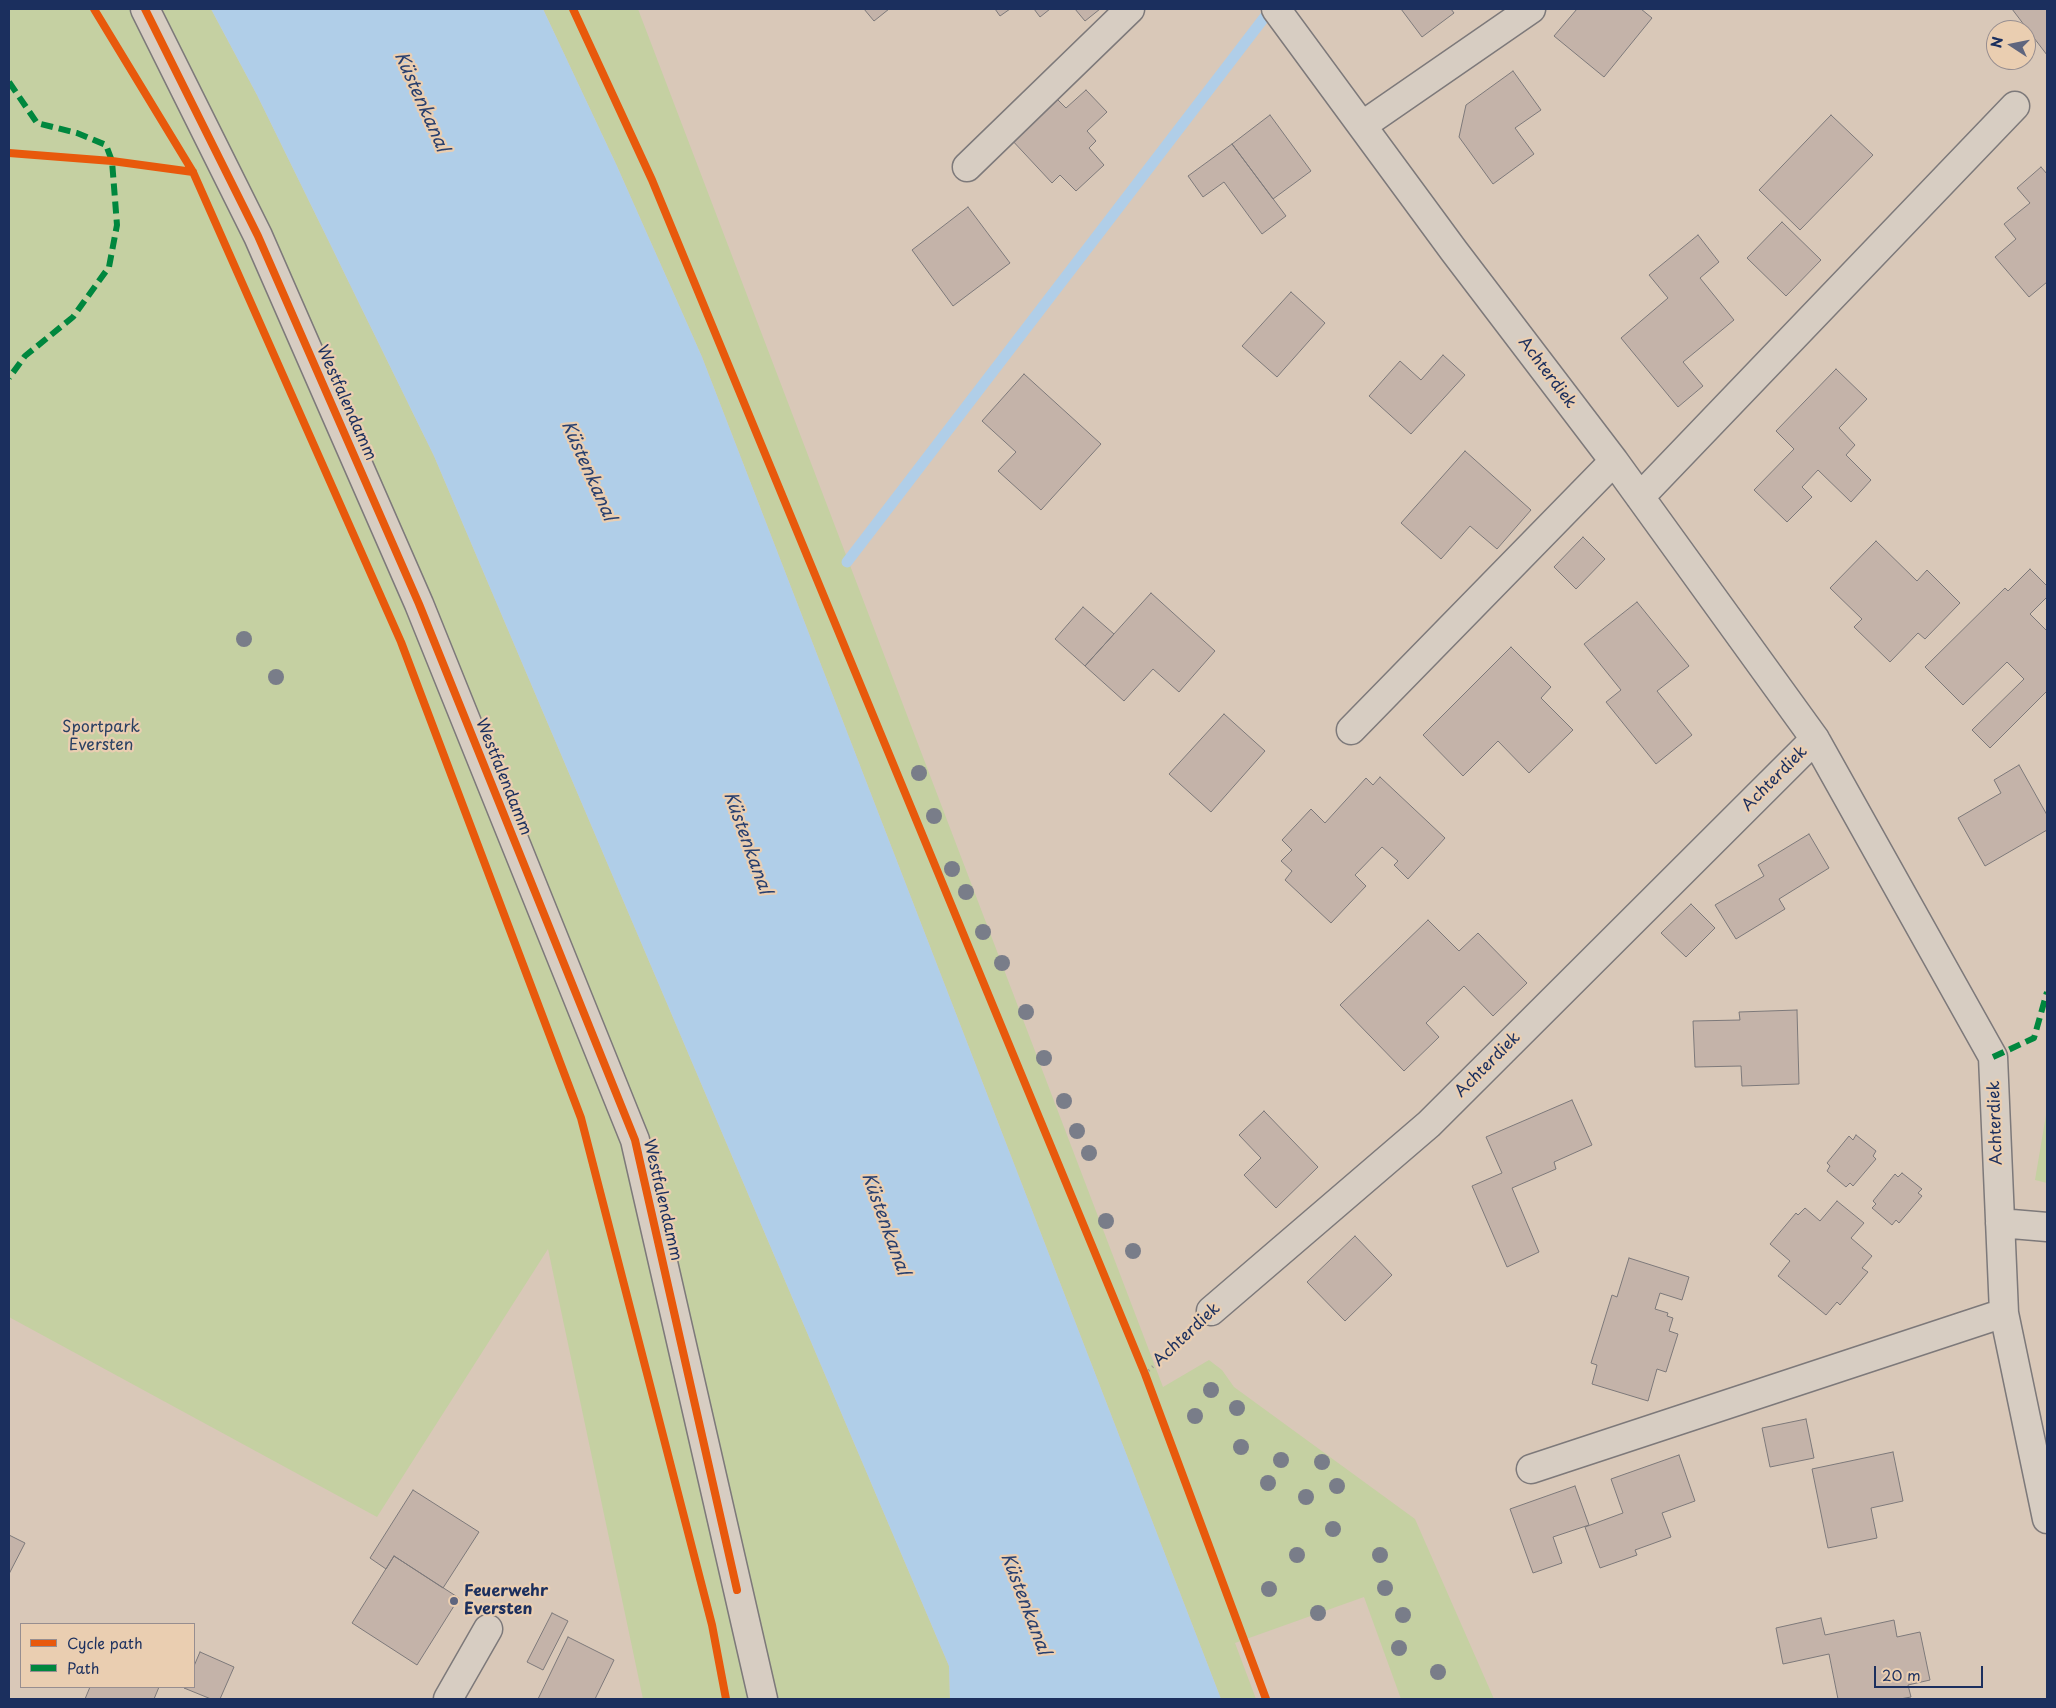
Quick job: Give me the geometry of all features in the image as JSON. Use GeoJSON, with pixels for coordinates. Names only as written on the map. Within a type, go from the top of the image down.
{"type":"FeatureCollection","features":[{"type":"Feature","properties":{"kind":"street","name":"Westfalendamm"},"geometry":{"type":"LineString","coordinates":[[145,9],[258,236],[415,595],[635,1140],[763,1699]]}},
{"type":"Feature","properties":{"kind":"street"},"geometry":{"type":"LineString","coordinates":[[967,167],[1130,9]]}},
{"type":"Feature","properties":{"kind":"street","name":"Achterdiek"},"geometry":{"type":"LineString","coordinates":[[1276,9],[1454,251],[1614,460],[1815,739],[1994,1057],[2004,1313],[2047,1520]]}},
{"type":"Feature","properties":{"kind":"street"},"geometry":{"type":"LineString","coordinates":[[1363,125],[1530,9]]}},
{"type":"Feature","properties":{"kind":"street"},"geometry":{"type":"LineString","coordinates":[[1640,497],[2015,106]]}},
{"type":"Feature","properties":{"kind":"street"},"geometry":{"type":"LineString","coordinates":[[1352,730],[1614,460]]}},
{"type":"Feature","properties":{"kind":"street","name":"Achterdiek"},"geometry":{"type":"LineString","coordinates":[[1211,1311],[1430,1124],[1815,739]]}},
{"type":"Feature","properties":{"kind":"street"},"geometry":{"type":"LineString","coordinates":[[2000,1223],[2047,1227]]}},
{"type":"Feature","properties":{"kind":"street"},"geometry":{"type":"LineString","coordinates":[[1531,1469],[2004,1313]]}},
{"type":"Feature","properties":{"kind":"street"},"geometry":{"type":"LineString","coordinates":[[448,1699],[488,1628]]}},
{"type":"Feature","properties":{"kind":"path"},"geometry":{"type":"LineString","coordinates":[[1141,1365],[1149,1383]]}},
{"type":"Feature","properties":{"kind":"green space","name":"Sportpark Eversten"},"geometry":{"type":"Polygon","coordinates":[[[9,9],[211,9],[257,95],[434,456],[949,1666],[950,1699],[643,1699],[548,1249],[377,1517],[9,1317],[9,9]]]}},
{"type":"Feature","properties":{"kind":"green space"},"geometry":{"type":"Polygon","coordinates":[[[543,9],[638,9],[1163,1387],[1209,1360],[1222,1370],[1234,1387],[1415,1519],[1494,1699],[1401,1699],[1364,1597],[1235,1643],[1256,1699],[1221,1699],[702,357],[616,164],[543,9]]]}},
{"type":"Feature","properties":{"kind":"green space"},"geometry":{"type":"Polygon","coordinates":[[[2047,1109],[2047,1183],[2035,1180],[2047,1109]]]}},
{"type":"Feature","properties":{"kind":"water","name":"Küstenkanal"},"geometry":{"type":"Polygon","coordinates":[[[211,9],[543,9],[616,164],[702,357],[1221,1699],[950,1699],[949,1666],[434,456],[257,95],[211,9]]]}},
{"type":"Feature","properties":{"kind":"building"},"geometry":{"type":"Polygon","coordinates":[[[864,9],[889,9],[874,21],[864,9]]]}},
{"type":"Feature","properties":{"kind":"building"},"geometry":{"type":"Polygon","coordinates":[[[995,9],[1010,9],[1000,16],[995,9]]]}},
{"type":"Feature","properties":{"kind":"building"},"geometry":{"type":"Polygon","coordinates":[[[1034,9],[1050,9],[1040,17],[1034,9]]]}},
{"type":"Feature","properties":{"kind":"building"},"geometry":{"type":"Polygon","coordinates":[[[1075,9],[1100,9],[1085,21],[1075,9]]]}},
{"type":"Feature","properties":{"kind":"building"},"geometry":{"type":"Polygon","coordinates":[[[1401,9],[1451,9],[1454,13],[1422,37],[1401,9]]]}},
{"type":"Feature","properties":{"kind":"building"},"geometry":{"type":"Polygon","coordinates":[[[1577,9],[1641,9],[1652,18],[1604,77],[1554,36],[1577,9]]]}},
{"type":"Feature","properties":{"kind":"building"},"geometry":{"type":"Polygon","coordinates":[[[2012,9],[2047,9],[2047,55],[2036,41],[2036,20],[2020,20],[2012,9]]]}},
{"type":"Feature","properties":{"kind":"building"},"geometry":{"type":"Polygon","coordinates":[[[1513,71],[1541,110],[1515,128],[1534,154],[1493,184],[1459,137],[1466,105],[1513,71]]]}},
{"type":"Feature","properties":{"kind":"building"},"geometry":{"type":"Polygon","coordinates":[[[1086,90],[1107,112],[1087,131],[1096,141],[1089,148],[1104,165],[1076,191],[1060,175],[1052,183],[1010,138],[1054,96],[1066,108],[1086,90]]]}},
{"type":"Feature","properties":{"kind":"building"},"geometry":{"type":"Polygon","coordinates":[[[1270,115],[1311,171],[1273,199],[1232,144],[1270,115]]]}},
{"type":"Feature","properties":{"kind":"building"},"geometry":{"type":"Polygon","coordinates":[[[1831,115],[1873,155],[1800,230],[1759,190],[1831,115]]]}},
{"type":"Feature","properties":{"kind":"building"},"geometry":{"type":"Polygon","coordinates":[[[1232,144],[1286,216],[1262,234],[1224,182],[1203,197],[1188,176],[1232,144]]]}},
{"type":"Feature","properties":{"kind":"building"},"geometry":{"type":"Polygon","coordinates":[[[2041,167],[2047,174],[2047,282],[2029,297],[1995,257],[2016,239],[2004,224],[2030,203],[2017,188],[2041,167]]]}},
{"type":"Feature","properties":{"kind":"building"},"geometry":{"type":"Polygon","coordinates":[[[968,207],[1010,263],[953,306],[912,250],[968,207]]]}},
{"type":"Feature","properties":{"kind":"building"},"geometry":{"type":"Polygon","coordinates":[[[1782,222],[1821,260],[1786,296],[1747,258],[1782,222]]]}},
{"type":"Feature","properties":{"kind":"building"},"geometry":{"type":"Polygon","coordinates":[[[1698,235],[1719,262],[1700,278],[1734,320],[1683,362],[1703,386],[1678,407],[1621,338],[1668,298],[1649,275],[1698,235]]]}},
{"type":"Feature","properties":{"kind":"building"},"geometry":{"type":"Polygon","coordinates":[[[1291,292],[1325,323],[1277,377],[1242,346],[1291,292]]]}},
{"type":"Feature","properties":{"kind":"building"},"geometry":{"type":"Polygon","coordinates":[[[1443,355],[1465,375],[1411,434],[1369,396],[1400,361],[1421,380],[1443,355]]]}},
{"type":"Feature","properties":{"kind":"building"},"geometry":{"type":"Polygon","coordinates":[[[1836,369],[1867,399],[1839,428],[1855,445],[1846,455],[1871,480],[1851,502],[1818,470],[1802,487],[1812,497],[1787,522],[1754,490],[1794,449],[1776,431],[1836,369]]]}},
{"type":"Feature","properties":{"kind":"building"},"geometry":{"type":"Polygon","coordinates":[[[1024,374],[1101,444],[1041,510],[998,471],[1016,452],[982,421],[1024,374]]]}},
{"type":"Feature","properties":{"kind":"building"},"geometry":{"type":"Polygon","coordinates":[[[1465,451],[1531,510],[1497,549],[1470,526],[1441,559],[1401,523],[1465,451]]]}},
{"type":"Feature","properties":{"kind":"building"},"geometry":{"type":"Polygon","coordinates":[[[1583,537],[1605,559],[1576,589],[1554,567],[1583,537]]]}},
{"type":"Feature","properties":{"kind":"building"},"geometry":{"type":"Polygon","coordinates":[[[1876,541],[1917,581],[1927,570],[1960,603],[1925,639],[1918,633],[1890,662],[1854,627],[1862,619],[1830,588],[1876,541]]]}},
{"type":"Feature","properties":{"kind":"building"},"geometry":{"type":"Polygon","coordinates":[[[2030,569],[2047,586],[2047,597],[2030,614],[2047,631],[2047,691],[1990,748],[1972,730],[2024,679],[2007,662],[1963,705],[1925,667],[2005,588],[2008,591],[2030,569]]]}},
{"type":"Feature","properties":{"kind":"building"},"geometry":{"type":"Polygon","coordinates":[[[1151,593],[1215,651],[1179,692],[1153,669],[1124,701],[1085,666],[1151,593]]]}},
{"type":"Feature","properties":{"kind":"building"},"geometry":{"type":"Polygon","coordinates":[[[1637,602],[1689,666],[1657,691],[1692,735],[1656,764],[1606,702],[1621,690],[1584,644],[1637,602]]]}},
{"type":"Feature","properties":{"kind":"building"},"geometry":{"type":"Polygon","coordinates":[[[1083,607],[1114,634],[1085,666],[1055,639],[1083,607]]]}},
{"type":"Feature","properties":{"kind":"building"},"geometry":{"type":"Polygon","coordinates":[[[1511,647],[1551,687],[1541,698],[1573,730],[1529,773],[1498,741],[1463,776],[1423,735],[1511,647]]]}},
{"type":"Feature","properties":{"kind":"building"},"geometry":{"type":"Polygon","coordinates":[[[1224,714],[1265,751],[1211,812],[1169,774],[1224,714]]]}},
{"type":"Feature","properties":{"kind":"building"},"geometry":{"type":"Polygon","coordinates":[[[2019,765],[2047,815],[2047,830],[1985,866],[1958,818],[2001,793],[1994,780],[2019,765]]]}},
{"type":"Feature","properties":{"kind":"building"},"geometry":{"type":"Polygon","coordinates":[[[1380,777],[1445,838],[1408,879],[1394,865],[1398,861],[1382,847],[1355,875],[1366,886],[1331,923],[1285,880],[1292,871],[1281,861],[1292,850],[1282,840],[1311,809],[1325,823],[1366,778],[1373,785],[1380,777]]]}},
{"type":"Feature","properties":{"kind":"building"},"geometry":{"type":"Polygon","coordinates":[[[1809,834],[1829,868],[1779,899],[1785,909],[1736,939],[1715,905],[1764,876],[1758,865],[1809,834]]]}},
{"type":"Feature","properties":{"kind":"building"},"geometry":{"type":"Polygon","coordinates":[[[1691,904],[1715,928],[1686,957],[1661,933],[1691,904]]]}},
{"type":"Feature","properties":{"kind":"building"},"geometry":{"type":"Polygon","coordinates":[[[1428,920],[1459,951],[1478,933],[1527,983],[1493,1016],[1464,986],[1426,1023],[1439,1037],[1404,1071],[1340,1005],[1428,920]]]}},
{"type":"Feature","properties":{"kind":"building"},"geometry":{"type":"Polygon","coordinates":[[[1797,1010],[1799,1084],[1742,1086],[1741,1066],[1695,1067],[1693,1021],[1740,1020],[1739,1012],[1797,1010]]]}},
{"type":"Feature","properties":{"kind":"building"},"geometry":{"type":"Polygon","coordinates":[[[1572,1100],[1592,1145],[1554,1162],[1556,1169],[1512,1188],[1539,1252],[1507,1267],[1472,1186],[1502,1173],[1486,1137],[1572,1100]]]}},
{"type":"Feature","properties":{"kind":"building"},"geometry":{"type":"Polygon","coordinates":[[[1264,1111],[1318,1167],[1276,1208],[1244,1175],[1261,1158],[1239,1135],[1264,1111]]]}},
{"type":"Feature","properties":{"kind":"building"},"geometry":{"type":"Polygon","coordinates":[[[1856,1135],[1876,1151],[1873,1156],[1876,1159],[1853,1186],[1850,1183],[1846,1187],[1827,1171],[1830,1166],[1827,1163],[1849,1136],[1853,1140],[1856,1135]]]}},
{"type":"Feature","properties":{"kind":"building"},"geometry":{"type":"Polygon","coordinates":[[[1902,1173],[1922,1189],[1918,1193],[1922,1196],[1899,1223],[1896,1220],[1892,1225],[1872,1208],[1876,1204],[1873,1201],[1895,1174],[1898,1177],[1902,1173]]]}},
{"type":"Feature","properties":{"kind":"building"},"geometry":{"type":"Polygon","coordinates":[[[1837,1201],[1864,1223],[1851,1238],[1872,1256],[1862,1268],[1868,1272],[1840,1305],[1837,1302],[1826,1315],[1778,1276],[1790,1261],[1770,1244],[1796,1213],[1798,1215],[1805,1208],[1820,1221],[1837,1201]]]}},
{"type":"Feature","properties":{"kind":"building"},"geometry":{"type":"Polygon","coordinates":[[[1355,1236],[1392,1275],[1345,1321],[1307,1282],[1355,1236]]]}},
{"type":"Feature","properties":{"kind":"building"},"geometry":{"type":"Polygon","coordinates":[[[1629,1258],[1689,1277],[1682,1300],[1660,1293],[1655,1309],[1668,1313],[1667,1316],[1673,1318],[1669,1331],[1678,1334],[1666,1372],[1657,1369],[1648,1401],[1592,1384],[1597,1365],[1591,1363],[1612,1295],[1617,1297],[1629,1258]]]}},
{"type":"Feature","properties":{"kind":"building"},"geometry":{"type":"Polygon","coordinates":[[[1806,1419],[1814,1458],[1770,1467],[1762,1428],[1806,1419]]]}},
{"type":"Feature","properties":{"kind":"building"},"geometry":{"type":"Polygon","coordinates":[[[1893,1452],[1903,1501],[1871,1508],[1877,1538],[1828,1548],[1812,1469],[1893,1452]]]}},
{"type":"Feature","properties":{"kind":"building"},"geometry":{"type":"Polygon","coordinates":[[[1679,1455],[1695,1501],[1662,1513],[1671,1537],[1635,1550],[1637,1555],[1600,1568],[1585,1527],[1623,1513],[1611,1479],[1679,1455]]]}},
{"type":"Feature","properties":{"kind":"building"},"geometry":{"type":"Polygon","coordinates":[[[1575,1486],[1589,1525],[1553,1537],[1562,1563],[1533,1573],[1510,1509],[1575,1486]]]}},
{"type":"Feature","properties":{"kind":"building"},"geometry":{"type":"Polygon","coordinates":[[[413,1490],[479,1532],[443,1588],[394,1556],[386,1569],[370,1558],[413,1490]]]}},
{"type":"Feature","properties":{"kind":"building"},"geometry":{"type":"Polygon","coordinates":[[[9,1535],[25,1543],[9,1574],[9,1535]]]}},
{"type":"Feature","properties":{"kind":"building"},"geometry":{"type":"Polygon","coordinates":[[[394,1556],[459,1598],[417,1665],[352,1623],[394,1556]]]}},
{"type":"Feature","properties":{"kind":"building"},"geometry":{"type":"Polygon","coordinates":[[[552,1613],[568,1621],[543,1670],[527,1662],[552,1613]]]}},
{"type":"Feature","properties":{"kind":"building"},"geometry":{"type":"Polygon","coordinates":[[[1821,1618],[1825,1635],[1894,1620],[1897,1637],[1920,1632],[1930,1680],[1908,1685],[1911,1697],[1900,1699],[1838,1699],[1829,1654],[1783,1664],[1776,1628],[1821,1618]]]}},
{"type":"Feature","properties":{"kind":"building"},"geometry":{"type":"Polygon","coordinates":[[[568,1637],[614,1660],[595,1699],[538,1699],[568,1637]]]}},
{"type":"Feature","properties":{"kind":"building"},"geometry":{"type":"Polygon","coordinates":[[[200,1652],[234,1667],[220,1699],[211,1699],[184,1688],[195,1688],[195,1664],[200,1652]]]}},
{"type":"Feature","properties":{"kind":"building"},"geometry":{"type":"Polygon","coordinates":[[[90,1688],[159,1688],[154,1699],[85,1699],[90,1688]]]}},
{"type":"Feature","properties":{"kind":"waterway"},"geometry":{"type":"LineString","coordinates":[[847,562],[1267,14]]}},
{"type":"Feature","properties":{"kind":"marked path"},"geometry":{"type":"LineString","coordinates":[[9,82],[37,123],[77,133],[106,145],[112,161],[117,225],[109,267],[73,317],[25,356],[9,378]]}},
{"type":"Feature","properties":{"kind":"marked path"},"geometry":{"type":"LineString","coordinates":[[1993,1057],[2034,1038],[2047,992]]}},
{"type":"Feature","properties":{"kind":"cycle path"},"geometry":{"type":"LineString","coordinates":[[94,9],[193,172],[401,642],[581,1118],[712,1625],[726,1699]]}},
{"type":"Feature","properties":{"kind":"cycle path"},"geometry":{"type":"LineString","coordinates":[[145,9],[258,236],[419,604],[635,1140],[737,1590]]}},
{"type":"Feature","properties":{"kind":"cycle path"},"geometry":{"type":"LineString","coordinates":[[573,9],[652,180],[1145,1374],[1266,1699]]}},
{"type":"Feature","properties":{"kind":"cycle path"},"geometry":{"type":"LineString","coordinates":[[9,153],[112,161],[193,172]]}},
{"type":"Feature","properties":{"kind":"place","name":"Feuerwehr Eversten"},"geometry":{"type":"Point","coordinates":[454,1601]}}]}
